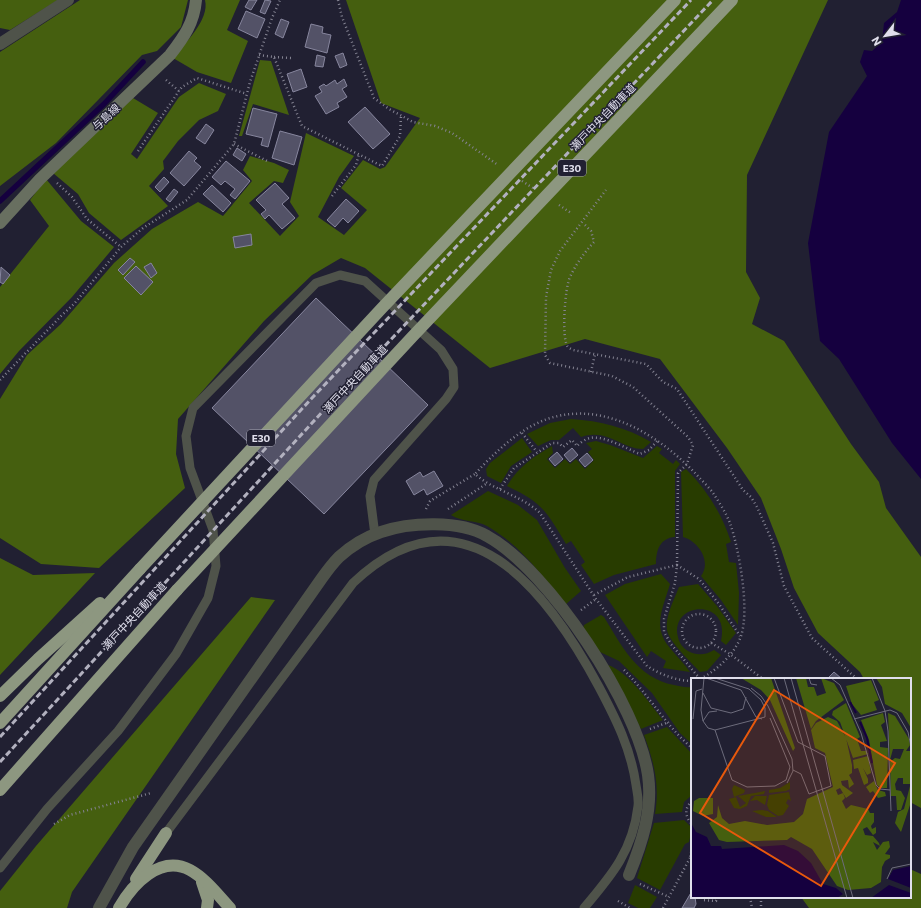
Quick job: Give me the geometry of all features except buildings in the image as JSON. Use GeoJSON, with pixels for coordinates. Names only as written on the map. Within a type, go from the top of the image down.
{"type":"FeatureCollection","features":[{"type":"Feature","properties":{"kind":"highway","name":"E30"},"geometry":{"type":"LineString","coordinates":[[0,723],[140,569],[382,308],[675,0]]}},
{"type":"Feature","properties":{"kind":"highway","name":"瀬戸中央自動車道"},"geometry":{"type":"LineString","coordinates":[[0,778],[413,336],[732,0]]}},
{"type":"Feature","properties":{"kind":"highway"},"geometry":{"type":"LineString","coordinates":[[0,696],[43,654],[140,569]]}},
{"type":"Feature","properties":{"kind":"highway"},"geometry":{"type":"LineString","coordinates":[[0,790],[177,590]]}},
{"type":"Feature","properties":{"kind":"highway"},"geometry":{"type":"LineString","coordinates":[[119,908],[166,833]]}},
{"type":"Feature","properties":{"kind":"highway"},"geometry":{"type":"LineString","coordinates":[[127,894],[154,870],[166,865],[189,869],[199,876],[230,908]]}},
{"type":"Feature","properties":{"kind":"highway"},"geometry":{"type":"LineString","coordinates":[[199,876],[206,888],[208,900],[207,908]]}},
{"type":"Feature","properties":{"kind":"main road","name":"与島線"},"geometry":{"type":"LineString","coordinates":[[0,223],[47,173],[155,71],[187,33],[195,15],[196,0]]}},
{"type":"Feature","properties":{"kind":"street"},"geometry":{"type":"LineString","coordinates":[[0,44],[68,0]]}},
{"type":"Feature","properties":{"kind":"street"},"geometry":{"type":"LineString","coordinates":[[99,908],[133,847],[322,578],[338,558],[357,544],[375,535],[406,527],[440,524],[466,528],[487,535],[507,549],[537,577],[564,609],[596,658],[637,735],[648,776],[649,801],[647,823],[632,878]]}},
{"type":"Feature","properties":{"kind":"lane"},"geometry":{"type":"LineString","coordinates":[[0,868],[47,809],[122,724],[176,654],[208,598],[216,566],[213,530],[190,468],[186,436],[193,408],[316,283],[340,275],[365,281],[440,350],[453,369],[454,387],[446,399],[374,480],[370,496],[375,535]]}},
{"type":"Feature","properties":{"kind":"lane"},"geometry":{"type":"LineString","coordinates":[[166,833],[353,583],[370,567],[387,556],[409,546],[430,541],[454,541],[489,552],[507,564],[524,580],[560,624],[581,655],[623,734],[633,764],[638,804],[631,840],[617,866],[584,908]]}},
{"type":"Feature","properties":{"kind":"path"},"geometry":{"type":"LineString","coordinates":[[0,380],[74,304],[121,247],[143,228],[187,200],[234,144],[259,55],[280,0]]}},
{"type":"Feature","properties":{"kind":"path"},"geometry":{"type":"LineString","coordinates":[[338,0],[342,17],[374,98],[413,122],[435,126],[452,133],[502,168]]}},
{"type":"Feature","properties":{"kind":"path"},"geometry":{"type":"LineString","coordinates":[[259,55],[290,58]]}},
{"type":"Feature","properties":{"kind":"path"},"geometry":{"type":"LineString","coordinates":[[274,57],[302,126],[382,166],[400,136],[402,116]]}},
{"type":"Feature","properties":{"kind":"path"},"geometry":{"type":"LineString","coordinates":[[155,71],[178,91]]}},
{"type":"Feature","properties":{"kind":"path"},"geometry":{"type":"LineString","coordinates":[[138,151],[182,86],[197,78],[247,94]]}},
{"type":"Feature","properties":{"kind":"path"},"geometry":{"type":"LineString","coordinates":[[234,144],[269,162]]}},
{"type":"Feature","properties":{"kind":"path"},"geometry":{"type":"LineString","coordinates":[[332,196],[356,165],[359,154]]}},
{"type":"Feature","properties":{"kind":"path"},"geometry":{"type":"LineString","coordinates":[[47,173],[72,196],[87,219],[121,247]]}},
{"type":"Feature","properties":{"kind":"path"},"geometry":{"type":"LineString","coordinates":[[521,180],[534,189]]}},
{"type":"Feature","properties":{"kind":"path"},"geometry":{"type":"LineString","coordinates":[[606,190],[560,251],[551,270],[546,297],[545,354],[550,363],[612,376],[633,387],[688,437],[692,445],[687,464],[678,473],[678,565],[675,583],[664,618],[664,632],[670,644],[699,678]]}},
{"type":"Feature","properties":{"kind":"path"},"geometry":{"type":"LineString","coordinates":[[552,201],[571,213]]}},
{"type":"Feature","properties":{"kind":"path"},"geometry":{"type":"LineString","coordinates":[[585,225],[592,230],[594,242],[582,255],[569,279],[565,300],[565,340],[568,347],[573,350],[646,364],[663,382],[677,389],[743,490],[751,497],[757,507],[773,543],[784,586],[812,638],[856,678]]}},
{"type":"Feature","properties":{"kind":"path"},"geometry":{"type":"LineString","coordinates":[[591,372],[595,354]]}},
{"type":"Feature","properties":{"kind":"path"},"geometry":{"type":"LineString","coordinates":[[427,525],[426,507],[430,501],[475,474],[490,458],[522,433],[546,420],[558,416],[574,414],[592,415],[623,423],[658,440],[687,464],[712,492],[729,522],[739,561],[744,599],[744,620],[741,637],[730,654],[711,674],[702,678]]}},
{"type":"Feature","properties":{"kind":"path"},"geometry":{"type":"LineString","coordinates":[[522,433],[537,452]]}},
{"type":"Feature","properties":{"kind":"path"},"geometry":{"type":"LineString","coordinates":[[500,489],[514,468],[552,443],[559,443],[563,447],[572,440],[577,446],[590,438],[613,442],[640,454],[649,450],[658,440]]}},
{"type":"Feature","properties":{"kind":"path"},"geometry":{"type":"LineString","coordinates":[[475,474],[486,484],[500,489],[528,503],[540,513],[594,595],[647,666],[678,680],[691,681]]}},
{"type":"Feature","properties":{"kind":"path"},"geometry":{"type":"LineString","coordinates":[[444,511],[486,484]]}},
{"type":"Feature","properties":{"kind":"path"},"geometry":{"type":"LineString","coordinates":[[594,595],[628,577],[678,565],[699,579],[719,604],[741,637]]}},
{"type":"Feature","properties":{"kind":"path"},"geometry":{"type":"LineString","coordinates":[[699,614],[710,618],[713,622],[716,633],[711,643],[701,648],[686,642],[682,632],[683,627],[689,618],[699,614]]}},
{"type":"Feature","properties":{"kind":"path"},"geometry":{"type":"LineString","coordinates":[[711,643],[730,654],[762,678]]}},
{"type":"Feature","properties":{"kind":"path"},"geometry":{"type":"LineString","coordinates":[[596,658],[620,666],[640,686],[681,738],[691,747]]}},
{"type":"Feature","properties":{"kind":"path"},"geometry":{"type":"LineString","coordinates":[[637,735],[669,722]]}},
{"type":"Feature","properties":{"kind":"path"},"geometry":{"type":"LineString","coordinates":[[49,826],[70,815],[175,786]]}},
{"type":"Feature","properties":{"kind":"path"},"geometry":{"type":"LineString","coordinates":[[691,802],[688,804],[686,817],[691,823]]}},
{"type":"Feature","properties":{"kind":"path"},"geometry":{"type":"LineString","coordinates":[[663,908],[691,859]]}},
{"type":"Feature","properties":{"kind":"path"},"geometry":{"type":"LineString","coordinates":[[632,878],[668,897]]}},
{"type":"Feature","properties":{"kind":"path"},"geometry":{"type":"LineString","coordinates":[[703,898],[703,900],[716,901],[718,898]]}},
{"type":"Feature","properties":{"kind":"path"},"geometry":{"type":"LineString","coordinates":[[750,898],[752,908]]}},
{"type":"Feature","properties":{"kind":"path"},"geometry":{"type":"LineString","coordinates":[[761,898],[762,908]]}},
{"type":"Feature","properties":{"kind":"path"},"geometry":{"type":"LineString","coordinates":[[618,901],[630,908]]}},
{"type":"Feature","properties":{"kind":"green space"},"geometry":{"type":"Polygon","coordinates":[[[0,0],[58,0],[10,30],[0,28],[0,0]]]}},
{"type":"Feature","properties":{"kind":"green space"},"geometry":{"type":"Polygon","coordinates":[[[80,0],[188,0],[181,27],[157,51],[142,55],[56,143],[0,186],[0,52],[80,0]]]}},
{"type":"Feature","properties":{"kind":"green space"},"geometry":{"type":"Polygon","coordinates":[[[205,0],[240,0],[227,30],[248,41],[231,83],[197,72],[173,58],[195,31],[204,16],[206,8],[205,0]]]}},
{"type":"Feature","properties":{"kind":"green space"},"geometry":{"type":"Polygon","coordinates":[[[346,0],[828,0],[747,175],[746,272],[760,298],[752,324],[784,341],[851,444],[879,482],[886,508],[921,557],[921,808],[911,803],[911,678],[863,678],[860,672],[818,633],[794,588],[781,549],[761,498],[727,448],[660,359],[585,339],[490,368],[365,268],[341,258],[312,275],[264,321],[178,419],[176,454],[185,488],[99,568],[41,564],[0,538],[0,399],[27,355],[61,324],[114,263],[152,229],[198,202],[223,216],[252,181],[243,170],[250,156],[274,163],[289,170],[283,183],[274,181],[249,203],[280,236],[299,216],[290,202],[306,133],[354,156],[339,177],[318,217],[344,235],[367,210],[341,188],[363,160],[380,169],[385,167],[420,118],[381,103],[346,0]]]}},
{"type":"Feature","properties":{"kind":"green space"},"geometry":{"type":"Polygon","coordinates":[[[260,60],[271,61],[289,115],[253,104],[242,136],[239,136],[260,60]]]}},
{"type":"Feature","properties":{"kind":"green space"},"geometry":{"type":"Polygon","coordinates":[[[199,83],[226,94],[218,111],[199,120],[178,141],[163,161],[164,169],[149,186],[168,206],[121,240],[89,213],[78,194],[53,173],[133,98],[158,113],[131,154],[137,159],[179,97],[199,83]]]}},
{"type":"Feature","properties":{"kind":"green space"},"geometry":{"type":"Polygon","coordinates":[[[46,179],[81,221],[114,247],[72,297],[19,351],[0,374],[0,287],[49,226],[30,200],[46,179]]]}},
{"type":"Feature","properties":{"kind":"green space"},"geometry":{"type":"Polygon","coordinates":[[[571,419],[592,421],[612,426],[632,432],[651,442],[643,449],[635,448],[599,435],[581,437],[573,428],[559,440],[551,440],[538,446],[527,434],[550,423],[571,419]]]}},
{"type":"Feature","properties":{"kind":"green space"},"geometry":{"type":"Polygon","coordinates":[[[522,438],[532,452],[511,466],[501,483],[487,476],[486,469],[490,463],[522,438]]]}},
{"type":"Feature","properties":{"kind":"green space"},"geometry":{"type":"Polygon","coordinates":[[[596,441],[643,458],[657,446],[662,449],[659,453],[673,464],[676,460],[680,464],[675,471],[675,537],[662,542],[658,550],[656,564],[614,575],[594,584],[581,565],[585,562],[571,541],[566,544],[548,516],[536,503],[507,486],[511,479],[526,463],[552,446],[553,453],[547,459],[555,468],[565,459],[570,464],[576,459],[585,469],[594,460],[588,452],[592,449],[586,443],[596,441]]]}},
{"type":"Feature","properties":{"kind":"green space"},"geometry":{"type":"Polygon","coordinates":[[[686,469],[701,485],[713,503],[731,542],[726,544],[729,562],[736,563],[739,593],[738,625],[721,600],[701,576],[705,564],[702,552],[689,539],[683,537],[681,472],[686,469]]]}},
{"type":"Feature","properties":{"kind":"green space"},"geometry":{"type":"Polygon","coordinates":[[[488,491],[518,505],[537,520],[565,568],[581,591],[565,605],[539,572],[510,542],[483,524],[459,519],[451,515],[488,491]]]}},
{"type":"Feature","properties":{"kind":"green space"},"geometry":{"type":"Polygon","coordinates":[[[0,558],[33,575],[95,573],[0,675],[0,558]]]}},
{"type":"Feature","properties":{"kind":"green space"},"geometry":{"type":"Polygon","coordinates":[[[661,574],[670,584],[662,609],[660,625],[661,633],[670,648],[690,672],[663,668],[666,661],[651,651],[647,657],[605,595],[625,584],[661,574]]]}},
{"type":"Feature","properties":{"kind":"green space"},"geometry":{"type":"Polygon","coordinates":[[[698,584],[717,606],[736,633],[726,645],[721,641],[722,627],[717,617],[709,611],[700,609],[690,611],[682,617],[678,625],[678,637],[684,648],[691,653],[698,654],[705,654],[714,650],[721,655],[707,671],[700,672],[681,652],[667,630],[667,619],[670,608],[679,587],[698,584]]]}},
{"type":"Feature","properties":{"kind":"green space"},"geometry":{"type":"Polygon","coordinates":[[[251,597],[275,600],[72,892],[67,908],[0,908],[0,891],[36,846],[251,597]]]}},
{"type":"Feature","properties":{"kind":"green space"},"geometry":{"type":"Polygon","coordinates":[[[601,615],[604,617],[617,639],[632,659],[650,676],[674,685],[691,687],[691,743],[680,733],[652,693],[619,661],[600,652],[583,629],[584,625],[601,615]]]}},
{"type":"Feature","properties":{"kind":"green space"},"geometry":{"type":"Polygon","coordinates":[[[608,665],[616,669],[631,681],[663,720],[641,729],[608,665]]]}},
{"type":"Feature","properties":{"kind":"green space"},"geometry":{"type":"Polygon","coordinates":[[[667,727],[691,753],[691,796],[684,802],[682,812],[655,814],[657,793],[655,774],[651,755],[644,735],[667,727]]]}},
{"type":"Feature","properties":{"kind":"green space"},"geometry":{"type":"Polygon","coordinates":[[[684,820],[691,827],[689,842],[685,844],[660,890],[637,878],[654,823],[684,820]]]}},
{"type":"Feature","properties":{"kind":"green space"},"geometry":{"type":"Polygon","coordinates":[[[911,869],[921,874],[921,908],[809,908],[802,898],[911,898],[911,869]]]}},
{"type":"Feature","properties":{"kind":"green space"},"geometry":{"type":"Polygon","coordinates":[[[635,885],[657,897],[650,908],[638,908],[628,903],[635,885]]]}},
{"type":"Feature","properties":{"kind":"shaded area"},"geometry":{"type":"Polygon","coordinates":[[[901,0],[921,0],[921,479],[892,443],[839,359],[820,341],[808,243],[829,132],[867,76],[860,62],[864,50],[872,51],[882,42],[884,23],[897,12],[901,0]]]}},
{"type":"Feature","properties":{"kind":"waterway"},"geometry":{"type":"LineString","coordinates":[[0,201],[104,104],[143,62]]}},
{"type":"Feature","properties":{"kind":"railway"},"geometry":{"type":"LineString","coordinates":[[0,737],[312,398],[691,0]]}},
{"type":"Feature","properties":{"kind":"railway"},"geometry":{"type":"LineString","coordinates":[[0,762],[324,410],[713,0]]}}]}
